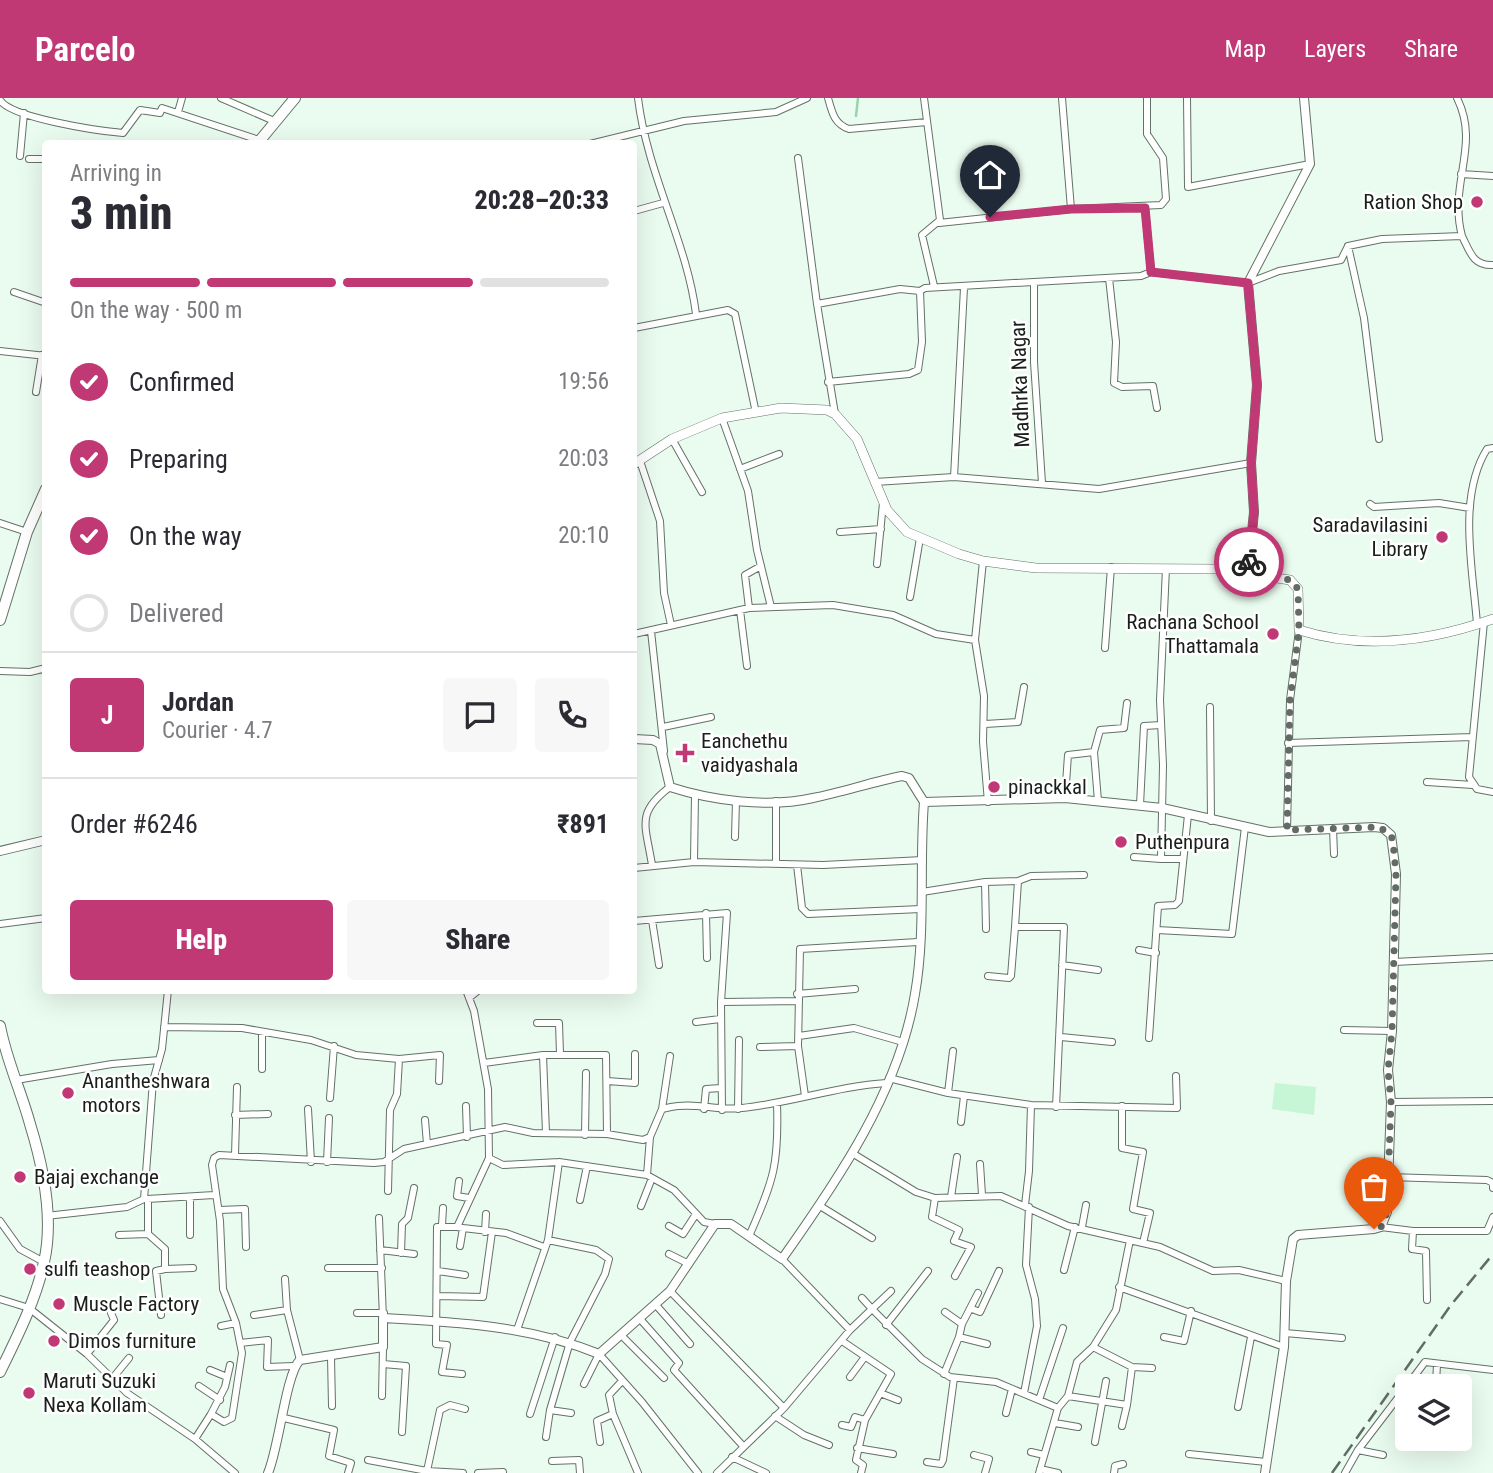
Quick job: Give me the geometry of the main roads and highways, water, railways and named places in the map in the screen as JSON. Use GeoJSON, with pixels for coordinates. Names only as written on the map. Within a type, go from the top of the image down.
{"type":"FeatureCollection","features":[{"type":"Feature","properties":{"kind":"main road"},"geometry":{"type":"LineString","coordinates":[[260,140],[295,98]]}},
{"type":"Feature","properties":{"kind":"main road"},"geometry":{"type":"LineString","coordinates":[[637,463],[673,439],[722,418],[805,408],[835,414],[858,439],[887,510],[908,532],[983,561],[1036,568],[1166,568],[1248,572],[1295,583],[1299,630],[1315,635],[1378,641],[1422,639],[1484,622]]}},
{"type":"Feature","properties":{"kind":"main road"},"geometry":{"type":"LineString","coordinates":[[0,620],[27,532],[42,500]]}},
{"type":"Feature","properties":{"kind":"main road"},"geometry":{"type":"LineString","coordinates":[[0,1372],[5,1351],[30,1308],[44,1262],[46,1216],[40,1165],[1,1032]]}},
{"type":"Feature","properties":{"kind":"waterway"},"geometry":{"type":"LineString","coordinates":[[856,116],[858,98]]}},
{"type":"Feature","properties":{"kind":"waterway"},"geometry":{"type":"LineString","coordinates":[[35,673],[42,673]]}},
{"type":"Feature","properties":{"kind":"railway"},"geometry":{"type":"LineString","coordinates":[[1332,1473],[1451,1305],[1493,1254]]}},
{"type":"Feature","properties":{"kind":"place","name":"Ration Shop"},"geometry":{"type":"Point","coordinates":[1477,202]}},
{"type":"Feature","properties":{"kind":"place","name":"Saradavilasini Library"},"geometry":{"type":"Point","coordinates":[1442,537]}},
{"type":"Feature","properties":{"kind":"place","name":"Rachana School Thattamala"},"geometry":{"type":"Point","coordinates":[1273,634]}},
{"type":"Feature","properties":{"kind":"place","name":"Eanchethu vaidyashala"},"geometry":{"type":"Point","coordinates":[685,753]}},
{"type":"Feature","properties":{"kind":"place","name":"pinackkal"},"geometry":{"type":"Point","coordinates":[994,787]}},
{"type":"Feature","properties":{"kind":"place","name":"Puthenpura"},"geometry":{"type":"Point","coordinates":[1121,842]}},
{"type":"Feature","properties":{"kind":"place","name":"Anantheshwara motors"},"geometry":{"type":"Point","coordinates":[68,1093]}},
{"type":"Feature","properties":{"kind":"place","name":"Bajaj exchange"},"geometry":{"type":"Point","coordinates":[20,1177]}},
{"type":"Feature","properties":{"kind":"place","name":"sulfi teashop"},"geometry":{"type":"Point","coordinates":[30,1269]}},
{"type":"Feature","properties":{"kind":"place","name":"Muscle Factory"},"geometry":{"type":"Point","coordinates":[59,1304]}},
{"type":"Feature","properties":{"kind":"place","name":"Dimos furniture"},"geometry":{"type":"Point","coordinates":[54,1341]}},
{"type":"Feature","properties":{"kind":"place","name":"Maruti Suzuki Nexa Kollam"},"geometry":{"type":"Point","coordinates":[29,1393]}}]}
